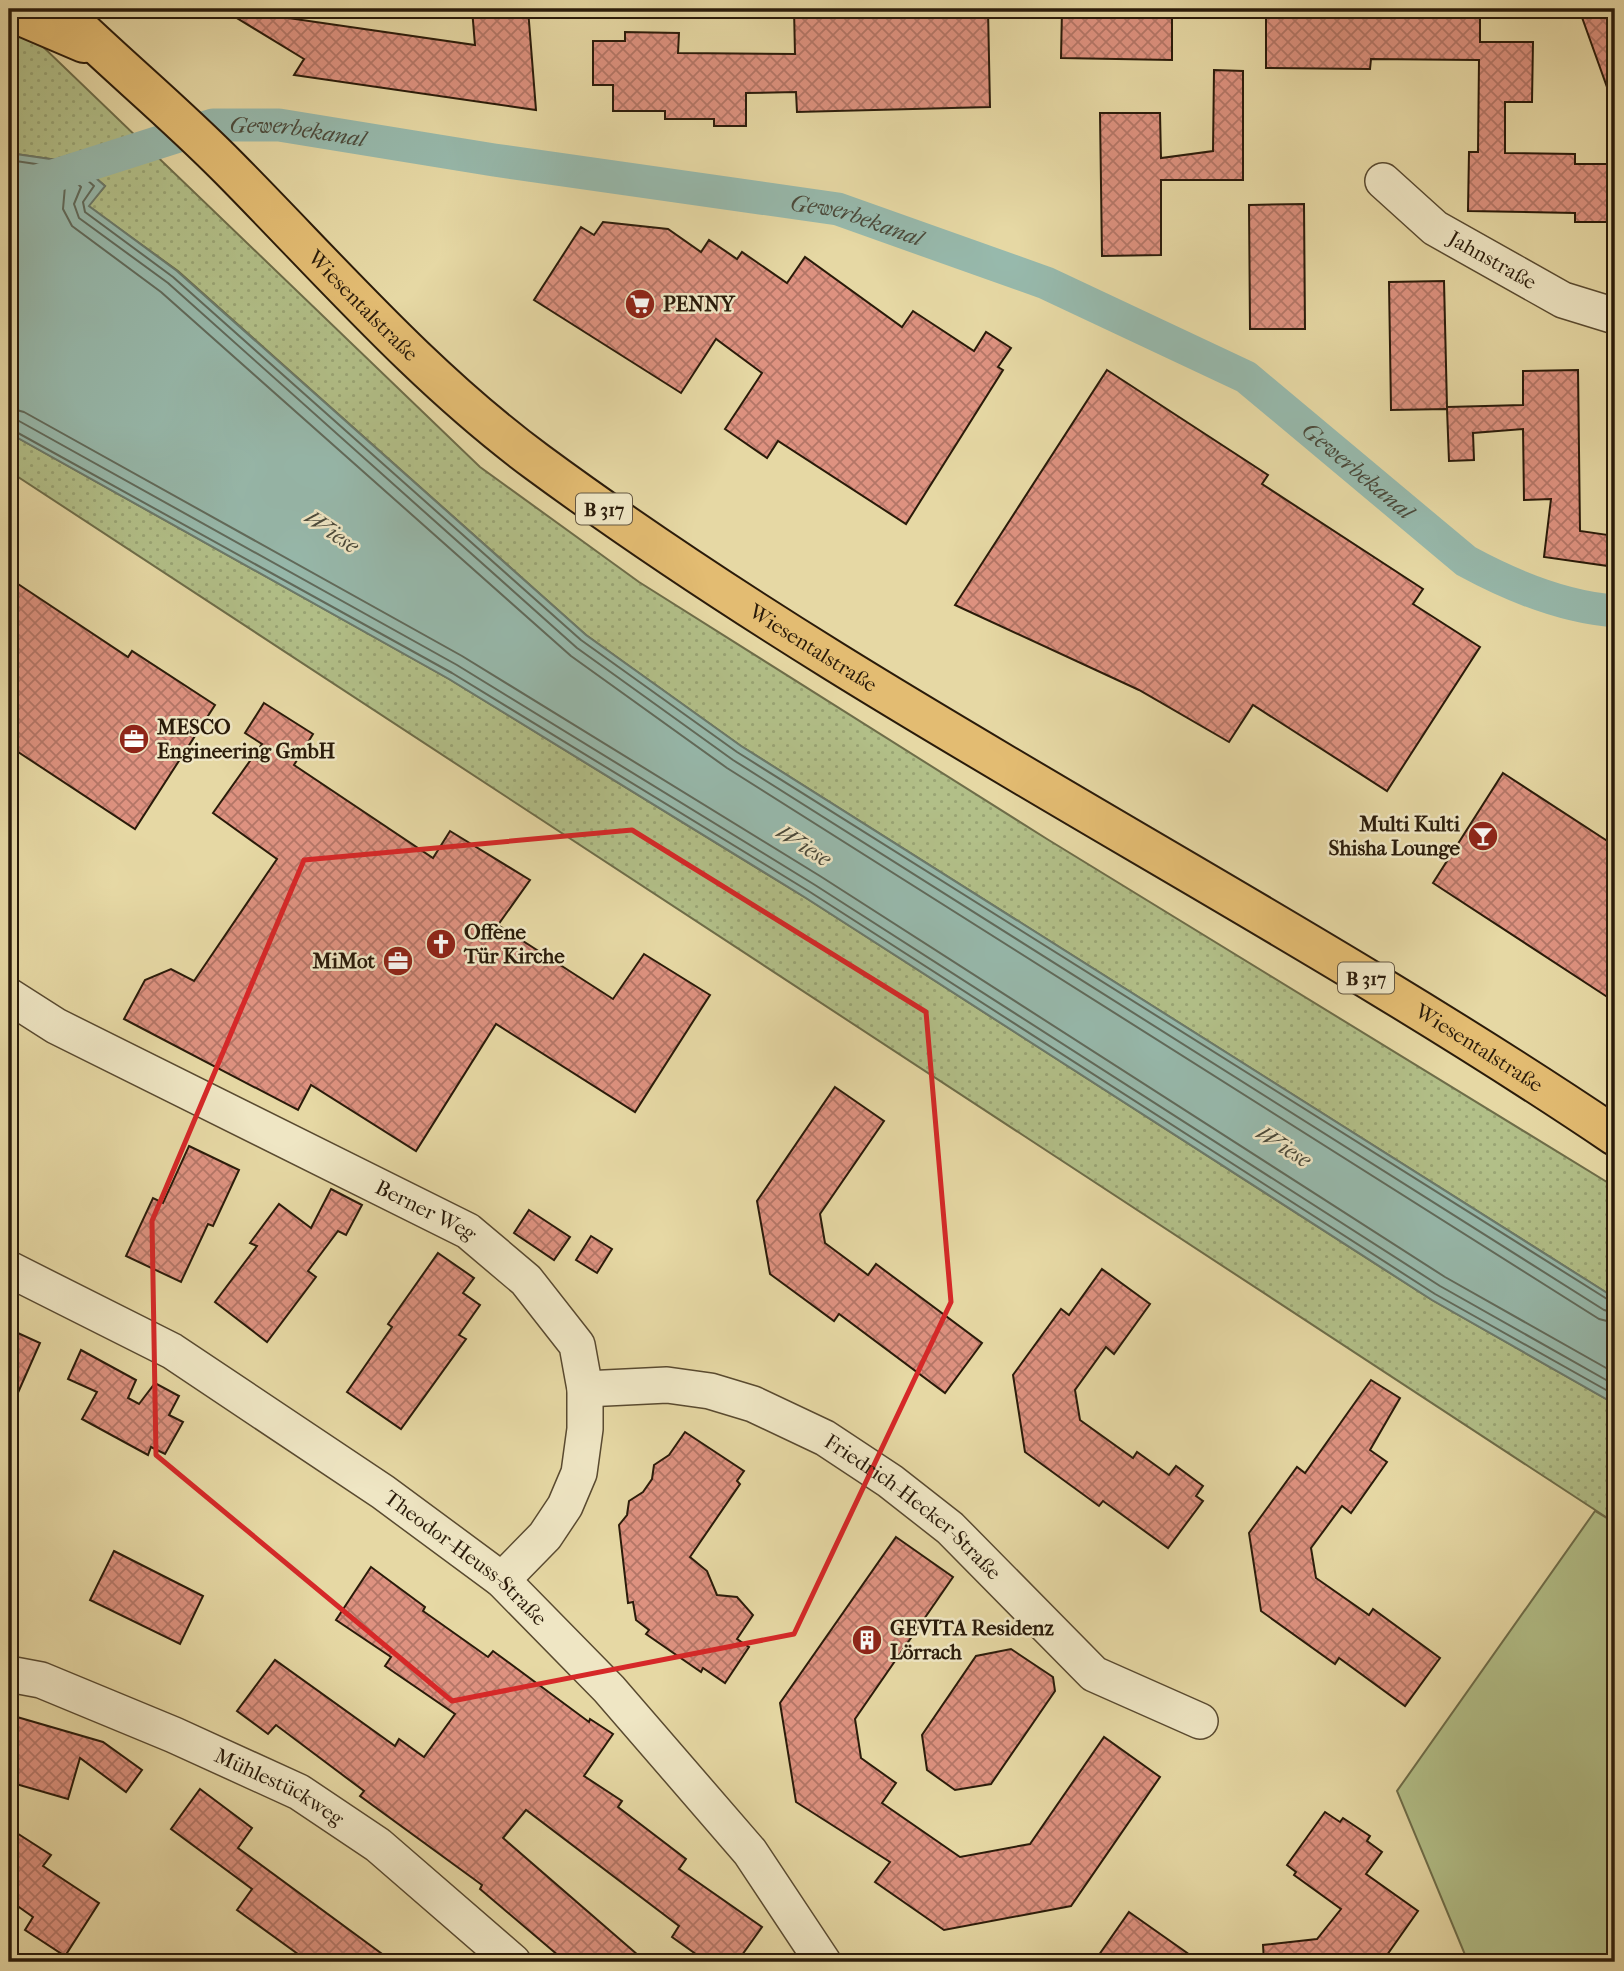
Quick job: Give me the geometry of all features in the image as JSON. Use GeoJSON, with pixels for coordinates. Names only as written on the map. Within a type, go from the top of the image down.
{"type":"FeatureCollection","features":[{"type":"Feature","properties":{"kind":"main road","name":"B 317"},"geometry":{"type":"LineString","coordinates":[[59,9],[95,47]]}},
{"type":"Feature","properties":{"kind":"main road","name":"B 317"},"geometry":{"type":"LineString","coordinates":[[9,11],[95,47]]}},
{"type":"Feature","properties":{"kind":"main road","name":"Wiesentalstraße"},"geometry":{"type":"LineString","coordinates":[[95,47],[160,102],[224,163],[454,393],[534,460],[751,608],[1329,955],[1615,1136]]}},
{"type":"Feature","properties":{"kind":"street","name":"Jahnstraße"},"geometry":{"type":"LineString","coordinates":[[1383,181],[1435,228],[1563,300],[1615,316]]}},
{"type":"Feature","properties":{"kind":"street","name":"Berner Weg"},"geometry":{"type":"LineString","coordinates":[[9,996],[56,1026],[468,1231],[526,1280],[577,1345],[585,1389],[585,1429],[579,1473],[565,1506],[545,1536],[502,1580]]}},
{"type":"Feature","properties":{"kind":"street","name":"Theodor-Heuss-Straße"},"geometry":{"type":"LineString","coordinates":[[9,1269],[172,1351],[383,1492],[502,1580],[608,1689],[750,1852],[823,1962]]}},
{"type":"Feature","properties":{"kind":"street","name":"Friedrich-Hecker-Straße"},"geometry":{"type":"LineString","coordinates":[[585,1389],[667,1385],[710,1391],[753,1404],[825,1438],[890,1481],[950,1528],[1094,1674],[1200,1721]]}},
{"type":"Feature","properties":{"kind":"street","name":"Mühlestückweg"},"geometry":{"type":"LineString","coordinates":[[9,1674],[41,1680],[174,1735],[299,1792],[378,1845],[513,1962]]}},
{"type":"Feature","properties":{"kind":"highlighted area"},"geometry":{"type":"Polygon","coordinates":[[[632,830],[926,1012],[951,1302],[794,1634],[452,1701],[156,1455],[152,1221],[304,860],[632,830]]]}},
{"type":"Feature","properties":{"kind":"green space"},"geometry":{"type":"Polygon","coordinates":[[[9,28],[36,40],[480,467],[639,582],[1047,839],[1615,1187],[1615,1298],[741,746],[586,635],[178,271],[88,206],[105,186],[69,155],[57,160],[9,153],[9,28]]]}},
{"type":"Feature","properties":{"kind":"green space"},"geometry":{"type":"Polygon","coordinates":[[[9,433],[449,679],[806,898],[1432,1300],[1615,1404],[1615,1523],[9,471],[9,433]]]}},
{"type":"Feature","properties":{"kind":"green space"},"geometry":{"type":"Polygon","coordinates":[[[1595,1511],[1615,1523],[1615,1962],[1468,1962],[1397,1791],[1595,1511]]]}},
{"type":"Feature","properties":{"kind":"water","name":"Wiese"},"geometry":{"type":"Polygon","coordinates":[[[9,153],[57,160],[69,155],[105,186],[89,206],[177,271],[586,635],[741,746],[1615,1298],[1615,1404],[1432,1300],[806,898],[449,679],[9,433],[9,153]]]}},
{"type":"Feature","properties":{"kind":"building"},"geometry":{"type":"Polygon","coordinates":[[[222,9],[293,9],[288,18],[475,45],[472,9],[528,9],[536,110],[294,75],[304,59],[222,9]]]}},
{"type":"Feature","properties":{"kind":"building"},"geometry":{"type":"Polygon","coordinates":[[[794,9],[988,9],[990,107],[797,112],[796,92],[746,93],[746,126],[714,126],[714,119],[665,119],[665,111],[613,111],[613,85],[593,85],[593,41],[625,41],[625,32],[679,33],[678,53],[795,54],[794,9]]]}},
{"type":"Feature","properties":{"kind":"building"},"geometry":{"type":"Polygon","coordinates":[[[1062,9],[1172,9],[1172,60],[1061,58],[1062,9]]]}},
{"type":"Feature","properties":{"kind":"building"},"geometry":{"type":"Polygon","coordinates":[[[1266,9],[1480,9],[1480,42],[1533,42],[1532,102],[1505,102],[1505,153],[1575,154],[1575,164],[1615,164],[1615,222],[1575,222],[1575,213],[1468,211],[1469,152],[1478,152],[1479,60],[1371,59],[1370,69],[1266,68],[1266,9]]]}},
{"type":"Feature","properties":{"kind":"building"},"geometry":{"type":"Polygon","coordinates":[[[1579,9],[1615,9],[1615,100],[1612,101],[1579,9]]]}},
{"type":"Feature","properties":{"kind":"building"},"geometry":{"type":"Polygon","coordinates":[[[1214,70],[1243,71],[1243,180],[1161,180],[1161,255],[1102,256],[1100,113],[1160,113],[1161,158],[1213,151],[1214,70]]]}},
{"type":"Feature","properties":{"kind":"building"},"geometry":{"type":"Polygon","coordinates":[[[1304,204],[1305,329],[1250,329],[1249,205],[1304,204]]]}},
{"type":"Feature","properties":{"kind":"building"},"geometry":{"type":"Polygon","coordinates":[[[603,222],[668,229],[701,252],[709,240],[737,259],[742,252],[787,283],[805,257],[902,327],[913,311],[974,351],[986,332],[1011,348],[998,367],[1003,370],[906,524],[778,441],[767,458],[725,429],[762,373],[716,339],[681,393],[534,300],[581,227],[594,235],[603,222]]]}},
{"type":"Feature","properties":{"kind":"building"},"geometry":{"type":"Polygon","coordinates":[[[1444,281],[1447,407],[1523,405],[1523,371],[1578,370],[1580,531],[1615,536],[1615,567],[1544,557],[1551,499],[1524,500],[1523,429],[1473,433],[1474,460],[1449,461],[1447,409],[1391,410],[1389,282],[1444,281]]]}},
{"type":"Feature","properties":{"kind":"building"},"geometry":{"type":"Polygon","coordinates":[[[1107,370],[1268,475],[1262,484],[1423,589],[1413,604],[1480,647],[1387,791],[1253,705],[1229,742],[1139,690],[955,605],[1107,370]]]}},
{"type":"Feature","properties":{"kind":"building"},"geometry":{"type":"Polygon","coordinates":[[[9,578],[128,657],[132,651],[215,705],[135,829],[9,746],[9,578]]]}},
{"type":"Feature","properties":{"kind":"building","name":"MiMot"},"geometry":{"type":"Polygon","coordinates":[[[264,703],[313,734],[294,765],[433,858],[450,831],[530,880],[498,925],[613,999],[644,954],[710,995],[635,1112],[496,1024],[416,1151],[311,1085],[298,1110],[124,1019],[145,980],[171,969],[194,981],[277,859],[213,813],[262,744],[245,733],[264,703]]]}},
{"type":"Feature","properties":{"kind":"building"},"geometry":{"type":"Polygon","coordinates":[[[1503,773],[1615,846],[1615,1002],[1433,883],[1503,773]]]}},
{"type":"Feature","properties":{"kind":"building"},"geometry":{"type":"Polygon","coordinates":[[[835,1087],[884,1121],[820,1214],[825,1243],[868,1275],[876,1264],[982,1343],[945,1393],[839,1314],[834,1321],[770,1274],[757,1201],[835,1087]]]}},
{"type":"Feature","properties":{"kind":"building"},"geometry":{"type":"Polygon","coordinates":[[[189,1146],[239,1170],[213,1226],[208,1224],[181,1282],[126,1256],[153,1198],[163,1203],[189,1146]]]}},
{"type":"Feature","properties":{"kind":"building"},"geometry":{"type":"Polygon","coordinates":[[[331,1189],[362,1205],[346,1235],[338,1231],[308,1271],[316,1277],[267,1342],[215,1302],[257,1246],[250,1243],[279,1204],[311,1228],[331,1189]]]}},
{"type":"Feature","properties":{"kind":"building"},"geometry":{"type":"Polygon","coordinates":[[[529,1210],[570,1237],[554,1260],[514,1233],[529,1210]]]}},
{"type":"Feature","properties":{"kind":"building"},"geometry":{"type":"Polygon","coordinates":[[[591,1236],[612,1249],[597,1273],[576,1260],[591,1236]]]}},
{"type":"Feature","properties":{"kind":"building"},"geometry":{"type":"Polygon","coordinates":[[[438,1253],[474,1278],[463,1293],[480,1305],[459,1335],[466,1339],[401,1429],[347,1392],[392,1327],[388,1324],[438,1253]]]}},
{"type":"Feature","properties":{"kind":"building"},"geometry":{"type":"Polygon","coordinates":[[[1102,1269],[1150,1304],[1114,1354],[1106,1347],[1075,1390],[1080,1420],[1133,1458],[1137,1452],[1169,1475],[1176,1466],[1203,1486],[1196,1496],[1203,1501],[1168,1548],[1103,1501],[1099,1506],[1025,1452],[1013,1375],[1061,1309],[1069,1315],[1102,1269]]]}},
{"type":"Feature","properties":{"kind":"building"},"geometry":{"type":"Polygon","coordinates":[[[9,1329],[40,1343],[9,1413],[9,1329]]]}},
{"type":"Feature","properties":{"kind":"building"},"geometry":{"type":"Polygon","coordinates":[[[81,1350],[136,1380],[128,1398],[139,1404],[155,1383],[179,1396],[169,1415],[183,1422],[165,1454],[151,1447],[148,1455],[82,1419],[97,1392],[68,1379],[81,1350]]]}},
{"type":"Feature","properties":{"kind":"building"},"geometry":{"type":"Polygon","coordinates":[[[1371,1380],[1400,1398],[1370,1450],[1387,1462],[1351,1513],[1342,1506],[1311,1548],[1316,1578],[1369,1615],[1373,1609],[1440,1658],[1405,1706],[1339,1658],[1335,1664],[1261,1611],[1249,1533],[1297,1467],[1305,1473],[1371,1380]]]}},
{"type":"Feature","properties":{"kind":"building"},"geometry":{"type":"Polygon","coordinates":[[[685,1432],[744,1471],[737,1481],[740,1484],[690,1557],[707,1571],[717,1595],[737,1597],[753,1615],[737,1639],[749,1647],[725,1683],[703,1668],[701,1672],[646,1634],[649,1630],[636,1620],[633,1602],[628,1603],[619,1525],[627,1515],[629,1501],[643,1492],[652,1479],[654,1465],[669,1455],[685,1432]]]}},
{"type":"Feature","properties":{"kind":"building"},"geometry":{"type":"Polygon","coordinates":[[[896,1537],[953,1577],[855,1719],[861,1758],[896,1783],[882,1803],[960,1857],[1030,1844],[1104,1737],[1160,1777],[1071,1906],[944,1930],[875,1882],[890,1862],[796,1802],[780,1703],[896,1537]]]}},
{"type":"Feature","properties":{"kind":"building"},"geometry":{"type":"Polygon","coordinates":[[[114,1551],[203,1596],[180,1644],[90,1600],[114,1551]]]}},
{"type":"Feature","properties":{"kind":"building"},"geometry":{"type":"Polygon","coordinates":[[[371,1567],[425,1607],[423,1611],[488,1657],[493,1651],[589,1722],[590,1719],[613,1734],[584,1776],[622,1801],[618,1807],[686,1859],[679,1869],[762,1927],[737,1962],[707,1962],[672,1937],[679,1926],[526,1810],[503,1838],[646,1962],[566,1962],[480,1889],[482,1885],[360,1796],[364,1791],[276,1725],[268,1734],[237,1711],[275,1660],[395,1746],[399,1739],[424,1757],[455,1714],[385,1666],[391,1657],[336,1620],[371,1567]]]}},
{"type":"Feature","properties":{"kind":"building","name":"GEVITA Residenz Lörrach"},"geometry":{"type":"Polygon","coordinates":[[[1011,1649],[1053,1677],[1055,1691],[991,1784],[955,1790],[927,1770],[922,1735],[976,1656],[1011,1649]]]}},
{"type":"Feature","properties":{"kind":"building"},"geometry":{"type":"Polygon","coordinates":[[[17,1717],[103,1742],[142,1770],[126,1792],[80,1758],[68,1799],[9,1782],[9,1748],[17,1717]]]}},
{"type":"Feature","properties":{"kind":"building"},"geometry":{"type":"Polygon","coordinates":[[[200,1789],[252,1828],[238,1848],[393,1962],[309,1962],[237,1910],[252,1889],[171,1829],[200,1789]]]}},
{"type":"Feature","properties":{"kind":"building"},"geometry":{"type":"Polygon","coordinates":[[[1325,1812],[1340,1822],[1343,1818],[1370,1836],[1367,1841],[1382,1852],[1366,1874],[1418,1911],[1382,1962],[1264,1962],[1263,1945],[1317,1939],[1341,1909],[1294,1875],[1296,1872],[1287,1865],[1325,1812]]]}},
{"type":"Feature","properties":{"kind":"building"},"geometry":{"type":"Polygon","coordinates":[[[9,1828],[51,1855],[43,1866],[99,1903],[65,1956],[25,1930],[33,1917],[9,1900],[9,1828]]]}},
{"type":"Feature","properties":{"kind":"building"},"geometry":{"type":"Polygon","coordinates":[[[1129,1912],[1200,1962],[1094,1962],[1129,1912]]]}},
{"type":"Feature","properties":{"kind":"waterway","name":"Gewerbekanal"},"geometry":{"type":"LineString","coordinates":[[9,190],[213,125],[279,125],[494,160],[838,209],[1046,283],[1246,377],[1466,561],[1538,594],[1576,605],[1615,611]]}},
{"type":"Feature","properties":{"kind":"place","name":"PENNY"},"geometry":{"type":"Point","coordinates":[640,304]}},
{"type":"Feature","properties":{"kind":"place","name":"MESCO Engineering GmbH"},"geometry":{"type":"Point","coordinates":[134,739]}},
{"type":"Feature","properties":{"kind":"place","name":"Multi Kulti Shisha Lounge"},"geometry":{"type":"Point","coordinates":[1483,836]}},
{"type":"Feature","properties":{"kind":"place","name":"Offene Tür Kirche"},"geometry":{"type":"Point","coordinates":[441,944]}},
{"type":"Feature","properties":{"kind":"place","name":"MiMot"},"geometry":{"type":"Point","coordinates":[398,961]}},
{"type":"Feature","properties":{"kind":"place","name":"GEVITA Residenz Lörrach"},"geometry":{"type":"Point","coordinates":[867,1640]}}]}
